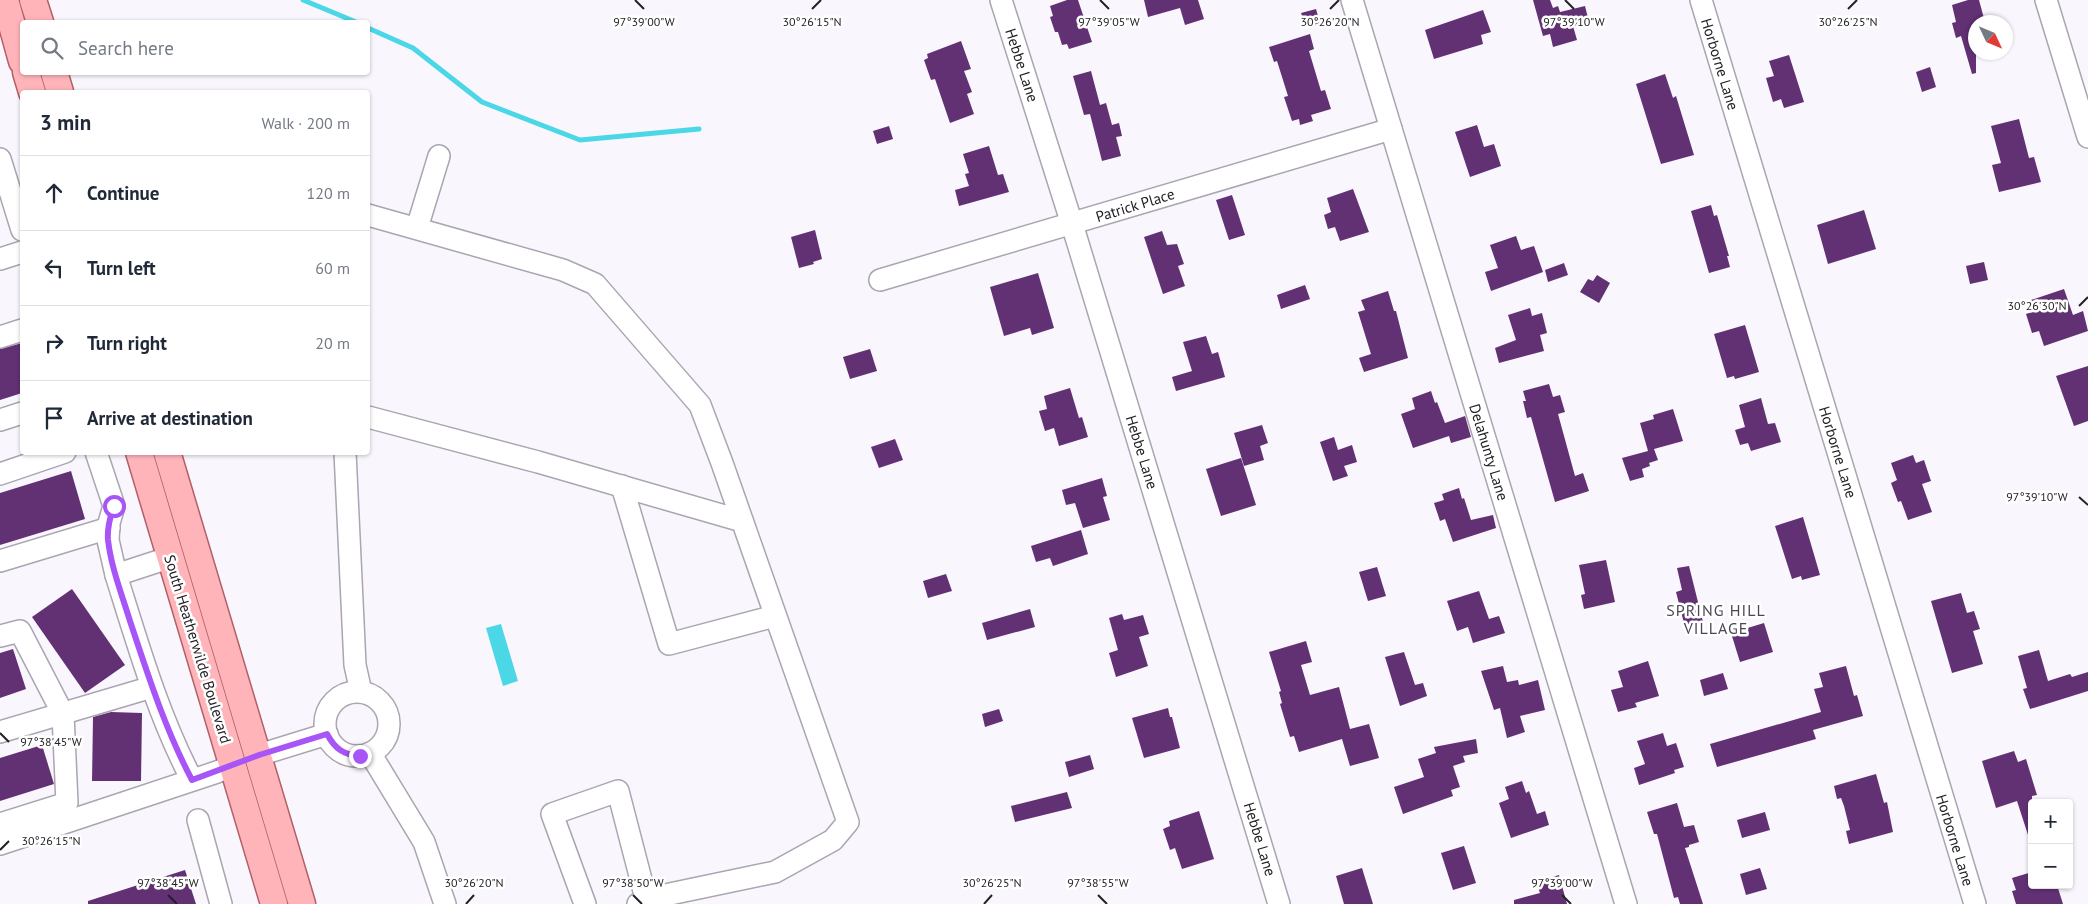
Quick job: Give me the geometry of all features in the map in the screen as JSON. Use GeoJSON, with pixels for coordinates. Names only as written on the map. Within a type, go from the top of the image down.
{"type":"FeatureCollection","features":[{"type":"Feature","properties":{"kind":"main road"},"geometry":{"type":"LineString","coordinates":[[5,0],[20,54]]}},
{"type":"Feature","properties":{"kind":"main road"},"geometry":{"type":"LineString","coordinates":[[33,0],[39,20]]}},
{"type":"Feature","properties":{"kind":"main road"},"geometry":{"type":"LineString","coordinates":[[27,75],[31,90]]}},
{"type":"Feature","properties":{"kind":"main road"},"geometry":{"type":"LineString","coordinates":[[55,75],[59,90]]}},
{"type":"Feature","properties":{"kind":"main road","name":"South Heatherwilde Boulevard"},"geometry":{"type":"LineString","coordinates":[[140,455],[274,904]]}},
{"type":"Feature","properties":{"kind":"main road","name":"South Heatherwilde Boulevard"},"geometry":{"type":"LineString","coordinates":[[168,455],[302,904]]}},
{"type":"Feature","properties":{"kind":"main road"},"geometry":{"type":"LineString","coordinates":[[233,765],[259,755]]}},
{"type":"Feature","properties":{"kind":"street","name":"Hebbe Lane"},"geometry":{"type":"LineString","coordinates":[[1001,0],[1072,224],[1279,904]]}},
{"type":"Feature","properties":{"kind":"street","name":"Delahunty Lane"},"geometry":{"type":"LineString","coordinates":[[1352,0],[1626,904]]}},
{"type":"Feature","properties":{"kind":"street","name":"Horborne Lane"},"geometry":{"type":"LineString","coordinates":[[1701,0],[1975,904]]}},
{"type":"Feature","properties":{"kind":"street"},"geometry":{"type":"LineString","coordinates":[[2046,0],[2088,137]]}},
{"type":"Feature","properties":{"kind":"street","name":"Patrick Place"},"geometry":{"type":"LineString","coordinates":[[880,280],[1391,129]]}},
{"type":"Feature","properties":{"kind":"street"},"geometry":{"type":"LineString","coordinates":[[417,228],[438,156]]}},
{"type":"Feature","properties":{"kind":"street"},"geometry":{"type":"LineString","coordinates":[[0,159],[20,224]]}},
{"type":"Feature","properties":{"kind":"street"},"geometry":{"type":"LineString","coordinates":[[370,216],[563,270],[594,284],[700,405],[848,822],[833,840],[775,872],[642,901],[618,791],[552,814],[584,904]]}},
{"type":"Feature","properties":{"kind":"street"},"geometry":{"type":"LineString","coordinates":[[0,259],[20,253]]}},
{"type":"Feature","properties":{"kind":"street"},"geometry":{"type":"LineString","coordinates":[[0,337],[20,331]]}},
{"type":"Feature","properties":{"kind":"street"},"geometry":{"type":"LineString","coordinates":[[0,420],[20,414]]}},
{"type":"Feature","properties":{"kind":"street"},"geometry":{"type":"LineString","coordinates":[[370,418],[538,462],[742,521]]}},
{"type":"Feature","properties":{"kind":"street"},"geometry":{"type":"LineString","coordinates":[[0,474],[56,455]]}},
{"type":"Feature","properties":{"kind":"street"},"geometry":{"type":"LineString","coordinates":[[97,455],[114,506],[108,540],[116,575],[152,687],[177,750],[192,780]]}},
{"type":"Feature","properties":{"kind":"street"},"geometry":{"type":"LineString","coordinates":[[345,455],[355,665],[360,692]]}},
{"type":"Feature","properties":{"kind":"street"},"geometry":{"type":"LineString","coordinates":[[622,486],[668,644],[775,616]]}},
{"type":"Feature","properties":{"kind":"street"},"geometry":{"type":"LineString","coordinates":[[0,561],[109,528]]}},
{"type":"Feature","properties":{"kind":"street"},"geometry":{"type":"LineString","coordinates":[[116,575],[171,557]]}},
{"type":"Feature","properties":{"kind":"street"},"geometry":{"type":"LineString","coordinates":[[0,636],[20,631],[63,714],[68,803],[0,824]]}},
{"type":"Feature","properties":{"kind":"street"},"geometry":{"type":"LineString","coordinates":[[0,732],[152,687]]}},
{"type":"Feature","properties":{"kind":"street"},"geometry":{"type":"LineString","coordinates":[[360,692],[370,695],[379,701],[389,719],[385,739],[379,747],[370,753],[360,756],[340,751],[332,744],[327,734],[325,724],[327,713],[332,704],[350,693],[360,692]]}},
{"type":"Feature","properties":{"kind":"street"},"geometry":{"type":"LineString","coordinates":[[259,755],[327,734]]}},
{"type":"Feature","properties":{"kind":"street"},"geometry":{"type":"LineString","coordinates":[[370,753],[424,842],[445,904]]}},
{"type":"Feature","properties":{"kind":"street"},"geometry":{"type":"LineString","coordinates":[[0,844],[233,765]]}},
{"type":"Feature","properties":{"kind":"street"},"geometry":{"type":"LineString","coordinates":[[198,820],[221,904]]}},
{"type":"Feature","properties":{"kind":"water"},"geometry":{"type":"Polygon","coordinates":[[[501,624],[518,681],[503,686],[486,628],[501,624]]]}},
{"type":"Feature","properties":{"kind":"building"},"geometry":{"type":"Polygon","coordinates":[[[1067,0],[1078,0],[1092,42],[1069,49],[1067,44],[1062,45],[1050,17],[1053,16],[1050,6],[1067,0]]]}},
{"type":"Feature","properties":{"kind":"building"},"geometry":{"type":"Polygon","coordinates":[[[1144,0],[1198,0],[1204,19],[1185,25],[1180,8],[1148,17],[1144,0]]]}},
{"type":"Feature","properties":{"kind":"building"},"geometry":{"type":"Polygon","coordinates":[[[1533,0],[1550,0],[1553,8],[1558,6],[1560,12],[1585,6],[1589,22],[1573,26],[1577,40],[1553,47],[1550,34],[1543,36],[1533,0]]]}},
{"type":"Feature","properties":{"kind":"building"},"geometry":{"type":"Polygon","coordinates":[[[1968,0],[1979,0],[1983,15],[1968,15],[1968,60],[1976,60],[1976,73],[1972,74],[1961,36],[1956,38],[1952,23],[1956,22],[1952,5],[1968,0]]]}},
{"type":"Feature","properties":{"kind":"building"},"geometry":{"type":"Polygon","coordinates":[[[1316,9],[1320,23],[1306,27],[1301,13],[1316,9]]]}},
{"type":"Feature","properties":{"kind":"building"},"geometry":{"type":"Polygon","coordinates":[[[1483,10],[1491,32],[1481,35],[1483,44],[1434,59],[1425,30],[1483,10]]]}},
{"type":"Feature","properties":{"kind":"building"},"geometry":{"type":"Polygon","coordinates":[[[1310,34],[1314,49],[1309,51],[1321,91],[1325,90],[1331,109],[1311,115],[1313,121],[1300,125],[1299,119],[1292,121],[1284,97],[1288,96],[1277,61],[1274,62],[1269,47],[1310,34]]]}},
{"type":"Feature","properties":{"kind":"building"},"geometry":{"type":"Polygon","coordinates":[[[961,41],[971,69],[964,71],[972,92],[967,94],[974,114],[950,123],[935,79],[931,80],[924,60],[928,58],[927,54],[961,41]]]}},
{"type":"Feature","properties":{"kind":"building"},"geometry":{"type":"Polygon","coordinates":[[[1789,55],[1804,102],[1784,108],[1781,99],[1773,102],[1766,78],[1774,76],[1769,61],[1789,55]]]}},
{"type":"Feature","properties":{"kind":"building"},"geometry":{"type":"Polygon","coordinates":[[[1930,67],[1936,87],[1922,92],[1916,72],[1930,67]]]}},
{"type":"Feature","properties":{"kind":"building"},"geometry":{"type":"Polygon","coordinates":[[[1091,71],[1100,105],[1106,103],[1112,125],[1119,123],[1122,136],[1116,137],[1121,156],[1102,161],[1090,114],[1084,115],[1073,76],[1091,71]]]}},
{"type":"Feature","properties":{"kind":"building"},"geometry":{"type":"Polygon","coordinates":[[[1665,74],[1673,98],[1676,96],[1694,155],[1661,164],[1636,84],[1665,74]]]}},
{"type":"Feature","properties":{"kind":"building"},"geometry":{"type":"Polygon","coordinates":[[[2019,119],[2029,158],[2034,157],[2041,182],[1999,192],[1992,165],[2001,163],[1991,126],[2019,119]]]}},
{"type":"Feature","properties":{"kind":"building"},"geometry":{"type":"Polygon","coordinates":[[[1477,125],[1484,147],[1494,144],[1501,166],[1470,177],[1455,132],[1477,125]]]}},
{"type":"Feature","properties":{"kind":"building"},"geometry":{"type":"Polygon","coordinates":[[[889,126],[893,139],[877,144],[873,131],[889,126]]]}},
{"type":"Feature","properties":{"kind":"building"},"geometry":{"type":"Polygon","coordinates":[[[989,146],[998,175],[1003,174],[1009,192],[959,206],[955,190],[969,186],[965,174],[969,173],[963,154],[989,146]]]}},
{"type":"Feature","properties":{"kind":"building"},"geometry":{"type":"Polygon","coordinates":[[[1353,189],[1369,232],[1340,241],[1335,227],[1328,229],[1324,215],[1331,212],[1327,198],[1353,189]]]}},
{"type":"Feature","properties":{"kind":"building"},"geometry":{"type":"Polygon","coordinates":[[[1232,195],[1245,235],[1229,240],[1216,200],[1232,195]]]}},
{"type":"Feature","properties":{"kind":"building"},"geometry":{"type":"Polygon","coordinates":[[[1711,205],[1714,216],[1717,215],[1729,256],[1727,256],[1730,267],[1709,273],[1691,211],[1711,205]]]}},
{"type":"Feature","properties":{"kind":"building"},"geometry":{"type":"Polygon","coordinates":[[[1864,210],[1876,249],[1828,264],[1817,225],[1864,210]]]}},
{"type":"Feature","properties":{"kind":"building"},"geometry":{"type":"Polygon","coordinates":[[[815,230],[822,259],[813,262],[814,264],[799,268],[791,237],[815,230]]]}},
{"type":"Feature","properties":{"kind":"building"},"geometry":{"type":"Polygon","coordinates":[[[1162,231],[1167,245],[1177,244],[1184,264],[1178,266],[1185,286],[1163,294],[1144,237],[1162,231]]]}},
{"type":"Feature","properties":{"kind":"building"},"geometry":{"type":"Polygon","coordinates":[[[1516,236],[1521,250],[1534,246],[1543,272],[1491,291],[1485,272],[1498,268],[1490,245],[1516,236]]]}},
{"type":"Feature","properties":{"kind":"building"},"geometry":{"type":"Polygon","coordinates":[[[1984,262],[1988,280],[1970,284],[1966,266],[1984,262]]]}},
{"type":"Feature","properties":{"kind":"building"},"geometry":{"type":"Polygon","coordinates":[[[1564,263],[1568,275],[1548,282],[1545,270],[1564,263]]]}},
{"type":"Feature","properties":{"kind":"building"},"geometry":{"type":"Polygon","coordinates":[[[1038,273],[1054,328],[1032,335],[1030,328],[1004,336],[990,287],[1038,273]]]}},
{"type":"Feature","properties":{"kind":"building"},"geometry":{"type":"Polygon","coordinates":[[[1597,275],[1610,283],[1599,303],[1580,292],[1588,279],[1593,281],[1597,275]]]}},
{"type":"Feature","properties":{"kind":"building"},"geometry":{"type":"Polygon","coordinates":[[[1305,285],[1310,299],[1281,309],[1277,295],[1305,285]]]}},
{"type":"Feature","properties":{"kind":"building"},"geometry":{"type":"Polygon","coordinates":[[[2064,289],[2073,315],[2083,311],[2088,331],[2044,346],[2039,331],[2032,333],[2026,314],[2032,312],[2028,301],[2064,289]]]}},
{"type":"Feature","properties":{"kind":"building"},"geometry":{"type":"Polygon","coordinates":[[[1388,291],[1394,311],[1396,311],[1408,358],[1364,372],[1359,358],[1371,354],[1358,312],[1365,310],[1361,300],[1388,291]]]}},
{"type":"Feature","properties":{"kind":"building"},"geometry":{"type":"Polygon","coordinates":[[[1530,308],[1532,316],[1542,313],[1547,333],[1540,335],[1544,351],[1499,363],[1495,348],[1516,340],[1508,315],[1530,308]]]}},
{"type":"Feature","properties":{"kind":"building"},"geometry":{"type":"Polygon","coordinates":[[[1745,325],[1759,372],[1735,379],[1734,376],[1727,378],[1714,334],[1745,325]]]}},
{"type":"Feature","properties":{"kind":"building"},"geometry":{"type":"Polygon","coordinates":[[[1206,336],[1212,354],[1218,352],[1225,377],[1176,391],[1172,377],[1192,371],[1183,342],[1206,336]]]}},
{"type":"Feature","properties":{"kind":"building"},"geometry":{"type":"Polygon","coordinates":[[[20,344],[20,394],[0,400],[0,349],[20,344]]]}},
{"type":"Feature","properties":{"kind":"building"},"geometry":{"type":"Polygon","coordinates":[[[870,349],[877,371],[850,379],[843,357],[870,349]]]}},
{"type":"Feature","properties":{"kind":"building"},"geometry":{"type":"Polygon","coordinates":[[[2088,366],[2088,421],[2074,426],[2056,376],[2088,366]]]}},
{"type":"Feature","properties":{"kind":"building"},"geometry":{"type":"Polygon","coordinates":[[[1549,384],[1553,397],[1560,395],[1565,412],[1558,414],[1575,476],[1583,473],[1589,491],[1555,502],[1531,417],[1527,418],[1523,401],[1526,401],[1523,391],[1549,384]]]}},
{"type":"Feature","properties":{"kind":"building"},"geometry":{"type":"Polygon","coordinates":[[[1070,388],[1079,418],[1082,417],[1088,437],[1059,446],[1054,428],[1045,431],[1039,411],[1047,409],[1044,396],[1070,388]]]}},
{"type":"Feature","properties":{"kind":"building"},"geometry":{"type":"Polygon","coordinates":[[[1431,391],[1445,423],[1465,416],[1471,437],[1451,443],[1449,436],[1413,448],[1401,414],[1415,409],[1412,398],[1431,391]]]}},
{"type":"Feature","properties":{"kind":"building"},"geometry":{"type":"Polygon","coordinates":[[[1761,398],[1768,424],[1775,423],[1781,442],[1751,451],[1748,443],[1740,445],[1735,430],[1745,427],[1739,405],[1761,398]]]}},
{"type":"Feature","properties":{"kind":"building"},"geometry":{"type":"Polygon","coordinates":[[[1673,409],[1683,441],[1654,449],[1658,460],[1649,463],[1650,466],[1642,469],[1644,477],[1630,481],[1622,458],[1648,451],[1640,423],[1654,419],[1653,415],[1673,409]]]}},
{"type":"Feature","properties":{"kind":"building"},"geometry":{"type":"Polygon","coordinates":[[[1262,425],[1268,443],[1260,446],[1264,460],[1244,466],[1234,433],[1262,425]]]}},
{"type":"Feature","properties":{"kind":"building"},"geometry":{"type":"Polygon","coordinates":[[[1334,437],[1338,450],[1352,445],[1357,462],[1344,466],[1348,476],[1333,481],[1320,442],[1334,437]]]}},
{"type":"Feature","properties":{"kind":"building"},"geometry":{"type":"Polygon","coordinates":[[[895,439],[903,460],[879,468],[871,447],[895,439]]]}},
{"type":"Feature","properties":{"kind":"building"},"geometry":{"type":"Polygon","coordinates":[[[1913,455],[1916,463],[1924,460],[1931,481],[1922,484],[1932,512],[1908,520],[1901,501],[1898,502],[1891,483],[1897,480],[1891,463],[1913,455]]]}},
{"type":"Feature","properties":{"kind":"building"},"geometry":{"type":"Polygon","coordinates":[[[1241,458],[1256,505],[1221,516],[1206,469],[1241,458]]]}},
{"type":"Feature","properties":{"kind":"building"},"geometry":{"type":"Polygon","coordinates":[[[71,471],[85,519],[0,545],[0,493],[71,471]]]}},
{"type":"Feature","properties":{"kind":"building"},"geometry":{"type":"Polygon","coordinates":[[[1102,478],[1107,496],[1103,497],[1110,520],[1083,528],[1075,503],[1066,505],[1062,490],[1102,478]]]}},
{"type":"Feature","properties":{"kind":"building"},"geometry":{"type":"Polygon","coordinates":[[[1459,488],[1471,520],[1493,515],[1496,528],[1453,542],[1445,519],[1440,521],[1434,503],[1444,500],[1442,494],[1459,488]]]}},
{"type":"Feature","properties":{"kind":"building"},"geometry":{"type":"Polygon","coordinates":[[[1803,517],[1820,575],[1802,580],[1801,576],[1792,579],[1775,526],[1803,517]]]}},
{"type":"Feature","properties":{"kind":"building"},"geometry":{"type":"Polygon","coordinates":[[[1081,530],[1088,554],[1053,566],[1050,558],[1036,562],[1031,546],[1081,530]]]}},
{"type":"Feature","properties":{"kind":"building"},"geometry":{"type":"Polygon","coordinates":[[[1606,560],[1615,602],[1584,609],[1581,595],[1585,594],[1579,565],[1606,560]]]}},
{"type":"Feature","properties":{"kind":"building"},"geometry":{"type":"Polygon","coordinates":[[[1689,566],[1703,622],[1685,627],[1676,592],[1682,590],[1677,568],[1689,566]]]}},
{"type":"Feature","properties":{"kind":"building"},"geometry":{"type":"Polygon","coordinates":[[[1377,567],[1386,596],[1368,601],[1359,572],[1377,567]]]}},
{"type":"Feature","properties":{"kind":"building"},"geometry":{"type":"Polygon","coordinates":[[[946,574],[952,591],[928,598],[923,581],[946,574]]]}},
{"type":"Feature","properties":{"kind":"building"},"geometry":{"type":"Polygon","coordinates":[[[72,589],[125,665],[85,693],[32,617],[72,589]]]}},
{"type":"Feature","properties":{"kind":"building"},"geometry":{"type":"Polygon","coordinates":[[[1479,591],[1489,619],[1499,616],[1505,633],[1473,643],[1468,627],[1457,631],[1447,601],[1479,591]]]}},
{"type":"Feature","properties":{"kind":"building"},"geometry":{"type":"Polygon","coordinates":[[[1961,593],[1967,613],[1974,611],[1980,629],[1973,631],[1983,664],[1952,673],[1931,601],[1961,593]]]}},
{"type":"Feature","properties":{"kind":"building"},"geometry":{"type":"Polygon","coordinates":[[[1030,609],[1035,627],[987,640],[982,623],[1030,609]]]}},
{"type":"Feature","properties":{"kind":"building"},"geometry":{"type":"Polygon","coordinates":[[[1122,614],[1124,620],[1143,615],[1149,634],[1139,637],[1148,666],[1116,677],[1109,653],[1118,650],[1109,618],[1122,614]]]}},
{"type":"Feature","properties":{"kind":"building"},"geometry":{"type":"Polygon","coordinates":[[[1764,623],[1773,652],[1740,662],[1731,633],[1764,623]]]}},
{"type":"Feature","properties":{"kind":"building"},"geometry":{"type":"Polygon","coordinates":[[[1306,641],[1312,662],[1301,665],[1310,695],[1339,687],[1350,729],[1369,724],[1379,758],[1350,766],[1342,739],[1299,752],[1294,736],[1290,737],[1280,704],[1282,703],[1279,692],[1281,691],[1269,652],[1306,641]]]}},
{"type":"Feature","properties":{"kind":"building"},"geometry":{"type":"Polygon","coordinates":[[[13,649],[26,689],[0,698],[0,653],[13,649]]]}},
{"type":"Feature","properties":{"kind":"building"},"geometry":{"type":"Polygon","coordinates":[[[2039,650],[2048,681],[2070,674],[2072,677],[2088,672],[2088,691],[2030,709],[2023,689],[2027,688],[2018,656],[2039,650]]]}},
{"type":"Feature","properties":{"kind":"building"},"geometry":{"type":"Polygon","coordinates":[[[1404,652],[1415,685],[1423,683],[1427,696],[1400,706],[1385,657],[1404,652]]]}},
{"type":"Feature","properties":{"kind":"building"},"geometry":{"type":"Polygon","coordinates":[[[1648,661],[1659,696],[1635,703],[1637,707],[1618,712],[1611,690],[1623,687],[1618,671],[1648,661]]]}},
{"type":"Feature","properties":{"kind":"building"},"geometry":{"type":"Polygon","coordinates":[[[1503,666],[1507,682],[1518,680],[1519,685],[1538,680],[1545,710],[1520,716],[1525,732],[1507,738],[1500,708],[1494,710],[1481,671],[1503,666]]]}},
{"type":"Feature","properties":{"kind":"building"},"geometry":{"type":"Polygon","coordinates":[[[1846,666],[1854,696],[1857,695],[1863,716],[1813,730],[1816,739],[1717,767],[1710,744],[1821,712],[1814,689],[1823,687],[1819,673],[1846,666]]]}},
{"type":"Feature","properties":{"kind":"building"},"geometry":{"type":"Polygon","coordinates":[[[1723,673],[1728,689],[1704,696],[1700,680],[1723,673]]]}},
{"type":"Feature","properties":{"kind":"building"},"geometry":{"type":"Polygon","coordinates":[[[1168,708],[1180,748],[1144,758],[1132,718],[1168,708]]]}},
{"type":"Feature","properties":{"kind":"building"},"geometry":{"type":"Polygon","coordinates":[[[999,709],[1003,721],[985,727],[982,714],[999,709]]]}},
{"type":"Feature","properties":{"kind":"building"},"geometry":{"type":"Polygon","coordinates":[[[111,712],[142,713],[141,781],[92,781],[93,717],[111,712]]]}},
{"type":"Feature","properties":{"kind":"building"},"geometry":{"type":"Polygon","coordinates":[[[1663,733],[1667,746],[1676,743],[1684,767],[1674,770],[1675,773],[1639,785],[1634,768],[1645,764],[1637,741],[1663,733]]]}},
{"type":"Feature","properties":{"kind":"building"},"geometry":{"type":"Polygon","coordinates":[[[1476,739],[1478,753],[1463,756],[1465,762],[1453,766],[1460,787],[1451,790],[1453,796],[1403,814],[1394,787],[1424,777],[1418,759],[1436,753],[1434,747],[1476,739]]]}},
{"type":"Feature","properties":{"kind":"building"},"geometry":{"type":"Polygon","coordinates":[[[42,745],[54,784],[0,801],[0,758],[42,745]]]}},
{"type":"Feature","properties":{"kind":"building"},"geometry":{"type":"Polygon","coordinates":[[[2014,751],[2018,762],[2026,759],[2037,795],[2032,796],[2032,799],[2028,799],[2028,835],[2017,801],[1996,808],[1982,761],[2014,751]]]}},
{"type":"Feature","properties":{"kind":"building"},"geometry":{"type":"Polygon","coordinates":[[[1090,755],[1094,769],[1069,777],[1065,762],[1090,755]]]}},
{"type":"Feature","properties":{"kind":"building"},"geometry":{"type":"Polygon","coordinates":[[[1876,774],[1884,803],[1887,802],[1893,832],[1849,844],[1846,831],[1850,830],[1844,806],[1841,798],[1837,799],[1834,786],[1876,774]]]}},
{"type":"Feature","properties":{"kind":"building"},"geometry":{"type":"Polygon","coordinates":[[[1522,781],[1526,793],[1529,791],[1537,814],[1545,811],[1549,825],[1511,838],[1499,803],[1509,799],[1505,787],[1522,781]]]}},
{"type":"Feature","properties":{"kind":"building"},"geometry":{"type":"Polygon","coordinates":[[[1067,792],[1072,808],[1015,822],[1011,806],[1067,792]]]}},
{"type":"Feature","properties":{"kind":"building"},"geometry":{"type":"Polygon","coordinates":[[[1677,803],[1684,827],[1694,825],[1699,842],[1685,848],[1703,904],[1680,904],[1678,897],[1674,898],[1657,834],[1654,834],[1647,812],[1677,803]]]}},
{"type":"Feature","properties":{"kind":"building"},"geometry":{"type":"Polygon","coordinates":[[[1199,811],[1214,859],[1182,869],[1175,848],[1170,850],[1163,829],[1170,826],[1169,821],[1199,811]]]}},
{"type":"Feature","properties":{"kind":"building"},"geometry":{"type":"Polygon","coordinates":[[[1765,812],[1770,830],[1742,838],[1737,820],[1765,812]]]}},
{"type":"Feature","properties":{"kind":"building"},"geometry":{"type":"Polygon","coordinates":[[[1464,846],[1476,883],[1453,890],[1441,853],[1464,846]]]}},
{"type":"Feature","properties":{"kind":"building"},"geometry":{"type":"Polygon","coordinates":[[[1362,868],[1373,904],[1344,904],[1336,876],[1362,868]]]}},
{"type":"Feature","properties":{"kind":"building"},"geometry":{"type":"Polygon","coordinates":[[[1760,868],[1767,889],[1746,895],[1740,874],[1760,868]]]}},
{"type":"Feature","properties":{"kind":"building"},"geometry":{"type":"Polygon","coordinates":[[[185,870],[196,904],[88,904],[88,901],[185,870]]]}},
{"type":"Feature","properties":{"kind":"building"},"geometry":{"type":"Polygon","coordinates":[[[2028,873],[2028,889],[2058,889],[2063,904],[2016,904],[2012,891],[2016,890],[2012,878],[2028,873]]]}},
{"type":"Feature","properties":{"kind":"building"},"geometry":{"type":"Polygon","coordinates":[[[1559,875],[1567,904],[1514,904],[1514,900],[1540,893],[1536,882],[1559,875]]]}},
{"type":"Feature","properties":{"kind":"waterway"},"geometry":{"type":"LineString","coordinates":[[303,0],[351,20]]}},
{"type":"Feature","properties":{"kind":"waterway"},"geometry":{"type":"LineString","coordinates":[[370,29],[413,48],[482,102],[580,140],[699,129]]}},
{"type":"Feature","properties":{"kind":"district","name":"SPRING HILL VILLAGE"},"geometry":{"type":"Point","coordinates":[1716,619]}},
{"type":"Feature","properties":{"kind":"route"},"geometry":{"type":"LineString","coordinates":[[114,506],[109,522],[108,540],[116,575],[161,714],[192,780],[259,755],[327,734],[332,744],[340,751],[360,756]]}}]}
